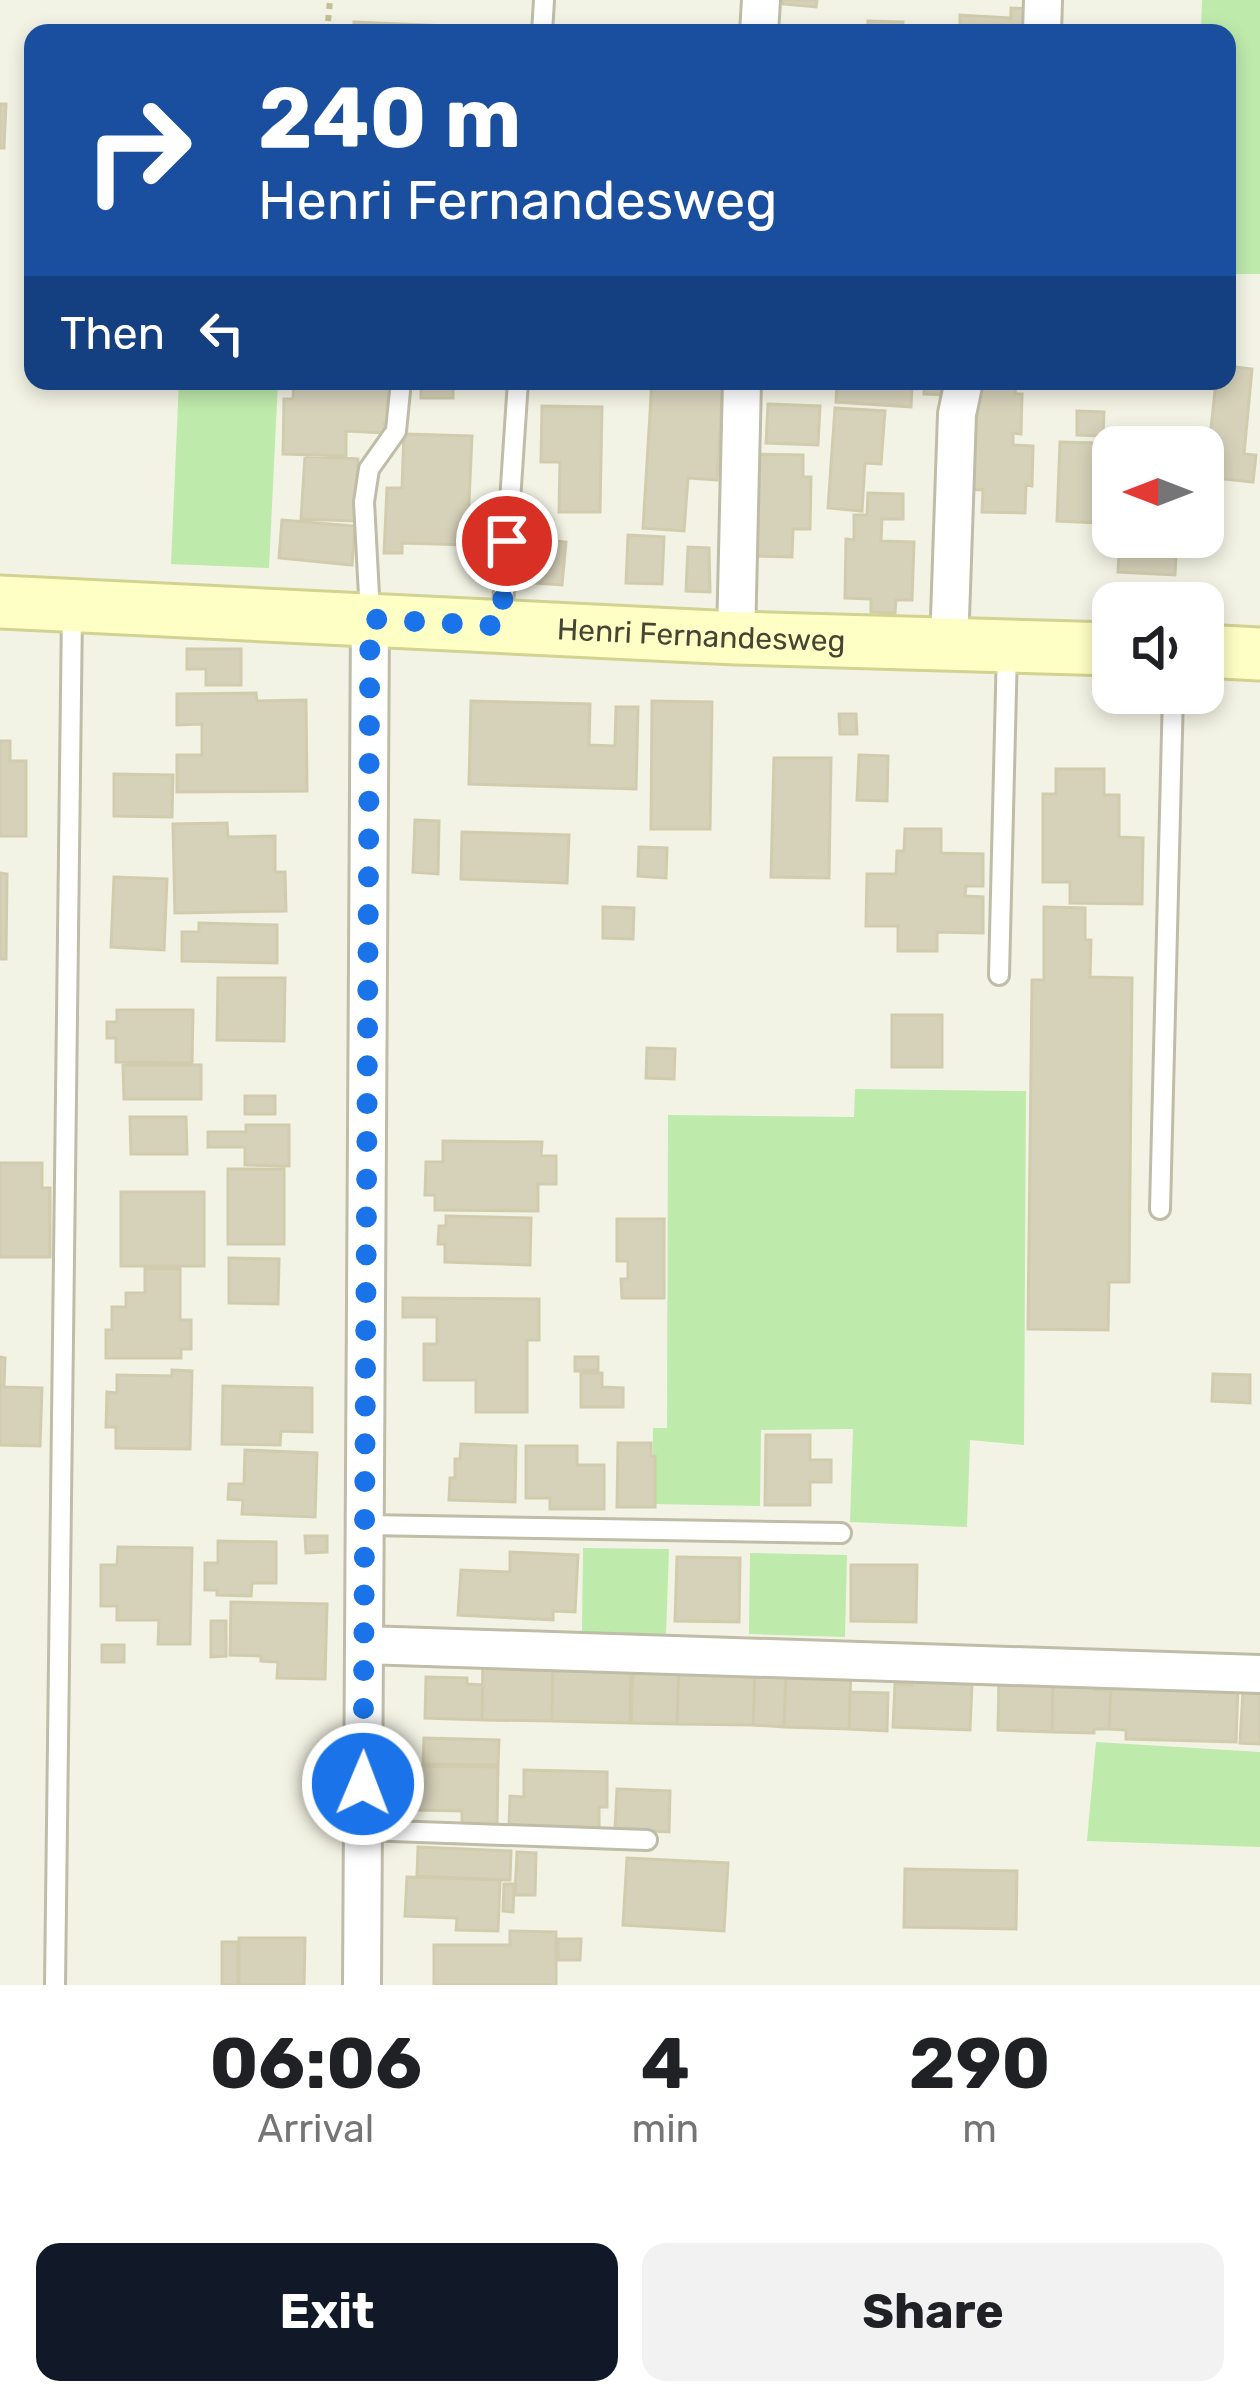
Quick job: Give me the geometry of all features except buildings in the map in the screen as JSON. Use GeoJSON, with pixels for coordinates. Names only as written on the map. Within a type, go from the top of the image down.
{"type":"FeatureCollection","features":[{"type":"Feature","properties":{"kind":"street"},"geometry":{"type":"LineString","coordinates":[[736,638],[742,390]]}},
{"type":"Feature","properties":{"kind":"street"},"geometry":{"type":"LineString","coordinates":[[949,646],[957,414],[962,390]]}},
{"type":"Feature","properties":{"kind":"street","name":"Henri Fernandesweg"},"geometry":{"type":"LineString","coordinates":[[0,602],[736,638],[1092,650]]}},
{"type":"Feature","properties":{"kind":"street"},"geometry":{"type":"LineString","coordinates":[[362,1985],[370,619]]}},
{"type":"Feature","properties":{"kind":"street"},"geometry":{"type":"LineString","coordinates":[[1224,652],[1260,654]]}},
{"type":"Feature","properties":{"kind":"street"},"geometry":{"type":"LineString","coordinates":[[365,1645],[1260,1674]]}},
{"type":"Feature","properties":{"kind":"lane"},"geometry":{"type":"LineString","coordinates":[[370,619],[364,502],[369,469],[396,431],[400,390]]}},
{"type":"Feature","properties":{"kind":"lane"},"geometry":{"type":"LineString","coordinates":[[501,626],[517,390]]}},
{"type":"Feature","properties":{"kind":"lane"},"geometry":{"type":"LineString","coordinates":[[55,1985],[72,606]]}},
{"type":"Feature","properties":{"kind":"lane"},"geometry":{"type":"LineString","coordinates":[[999,975],[1006,649]]}},
{"type":"Feature","properties":{"kind":"lane"},"geometry":{"type":"LineString","coordinates":[[1160,1209],[1172,714]]}},
{"type":"Feature","properties":{"kind":"lane"},"geometry":{"type":"LineString","coordinates":[[366,1525],[841,1533]]}},
{"type":"Feature","properties":{"kind":"lane"},"geometry":{"type":"LineString","coordinates":[[363,1830],[647,1840]]}},
{"type":"Feature","properties":{"kind":"green space"},"geometry":{"type":"Polygon","coordinates":[[[1202,0],[1260,0],[1260,274],[1236,274],[1236,24],[1201,24],[1202,0]]]}},
{"type":"Feature","properties":{"kind":"green space"},"geometry":{"type":"Polygon","coordinates":[[[179,390],[278,390],[269,568],[171,564],[179,390]]]}},
{"type":"Feature","properties":{"kind":"green space"},"geometry":{"type":"Polygon","coordinates":[[[855,1089],[1026,1091],[1024,1445],[970,1440],[967,1527],[850,1522],[853,1429],[761,1430],[760,1506],[652,1504],[653,1428],[667,1428],[668,1115],[854,1117],[855,1089]]]}},
{"type":"Feature","properties":{"kind":"green space"},"geometry":{"type":"Polygon","coordinates":[[[583,1548],[669,1549],[666,1634],[582,1632],[583,1548]]]}},
{"type":"Feature","properties":{"kind":"green space"},"geometry":{"type":"Polygon","coordinates":[[[750,1553],[847,1555],[845,1637],[749,1634],[750,1553]]]}},
{"type":"Feature","properties":{"kind":"green space"},"geometry":{"type":"Polygon","coordinates":[[[1096,1742],[1260,1752],[1260,1847],[1087,1841],[1096,1742]]]}},
{"type":"Feature","properties":{"kind":"route"},"geometry":{"type":"LineString","coordinates":[[363,1784],[370,619],[501,626],[507,541]]}}]}
